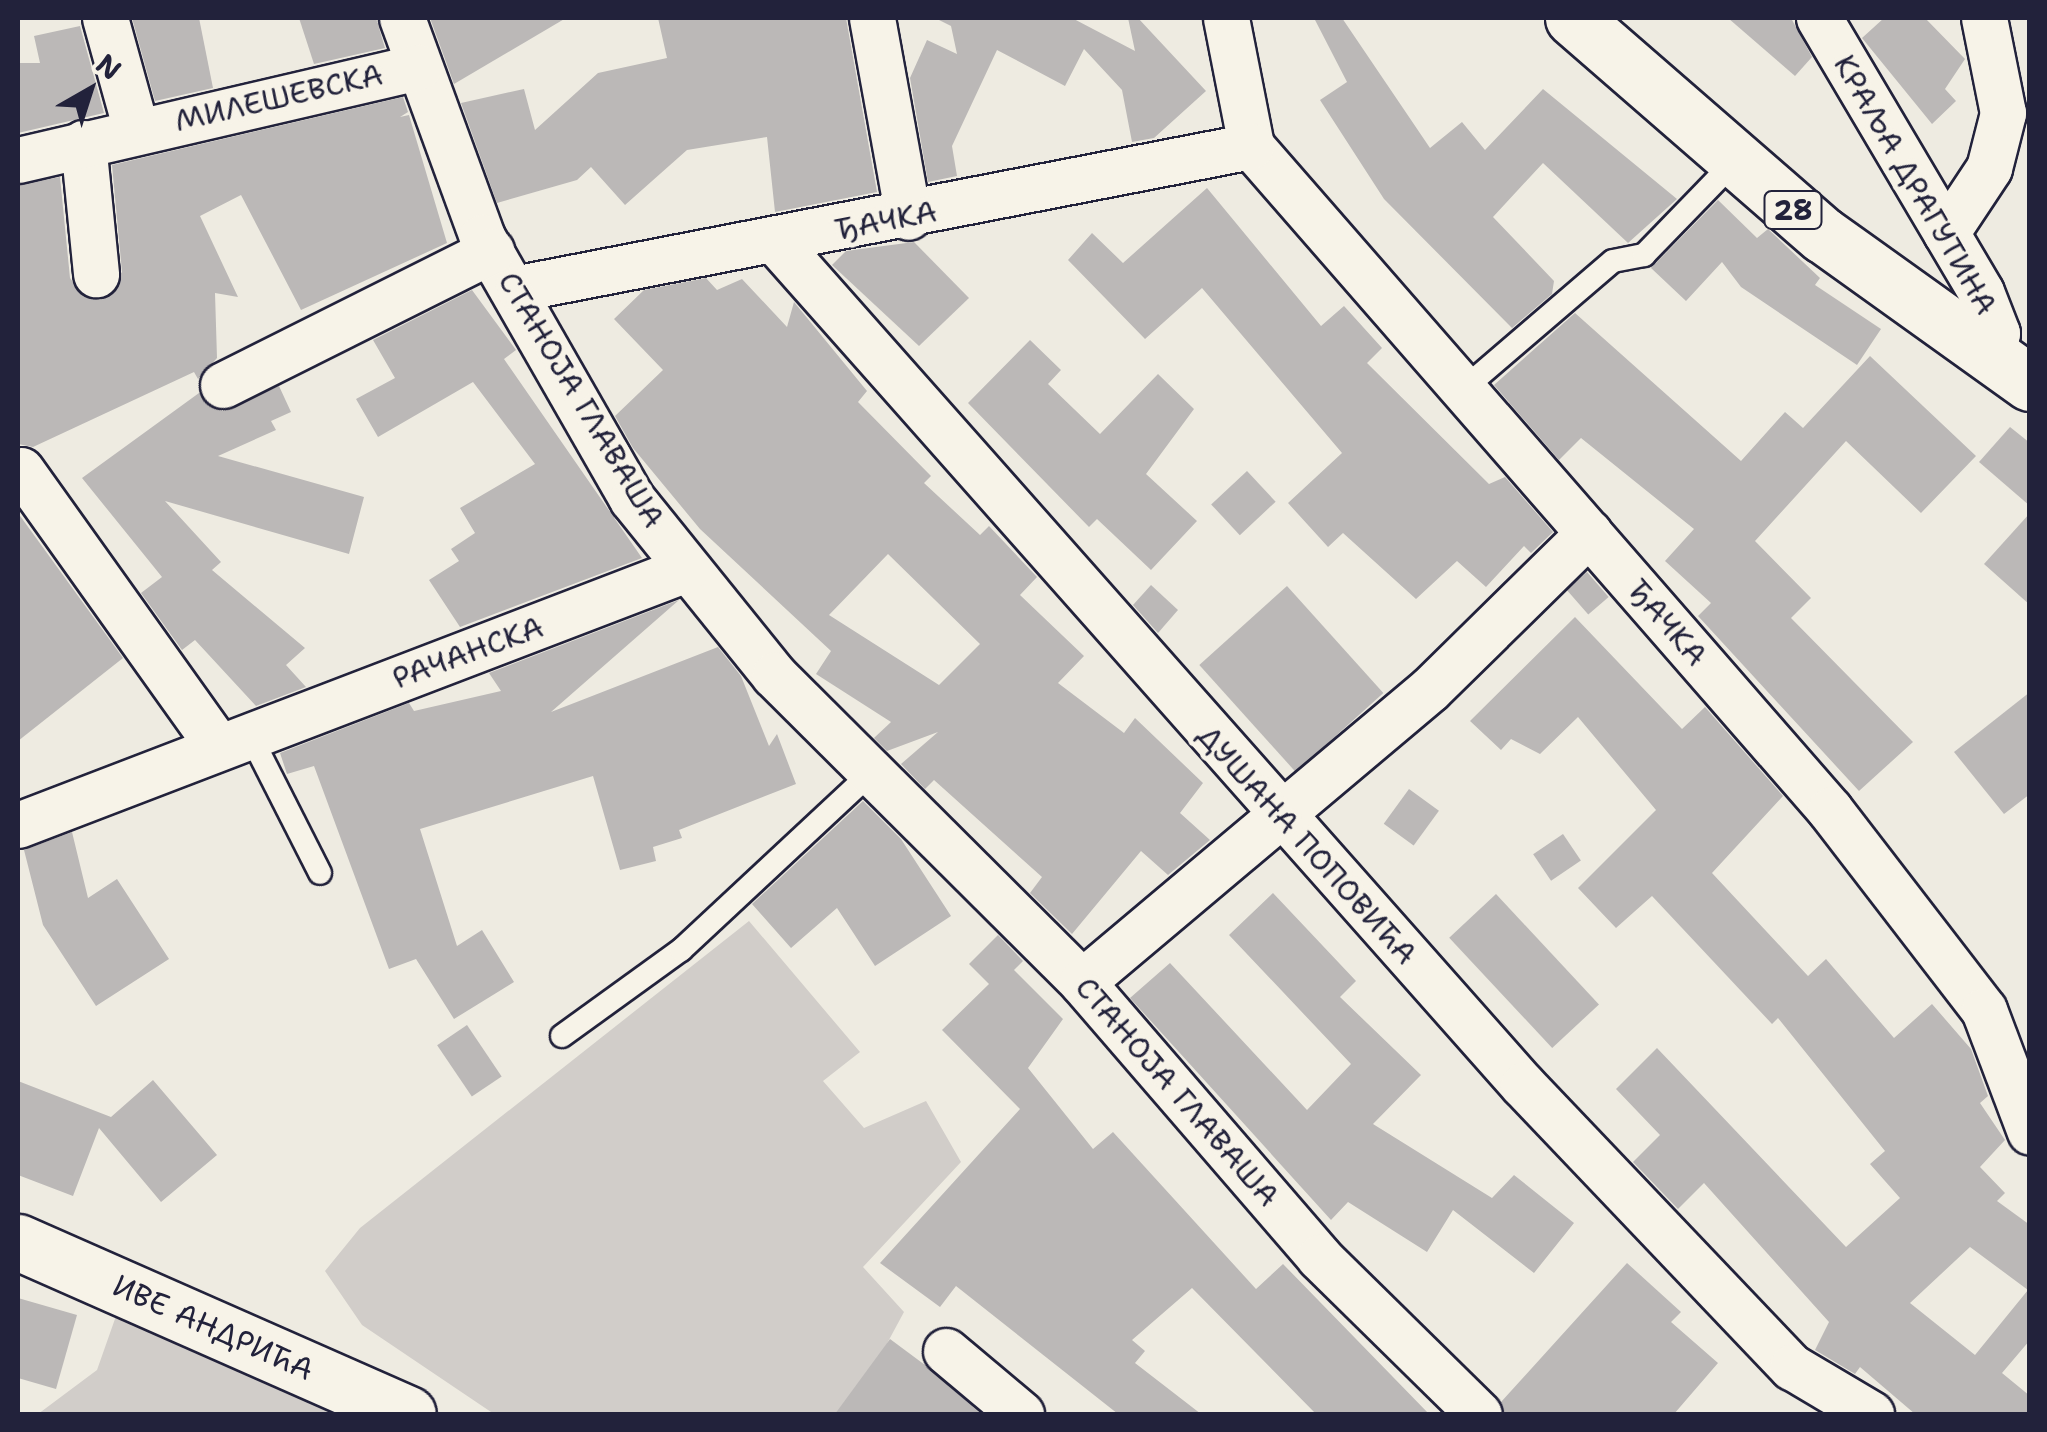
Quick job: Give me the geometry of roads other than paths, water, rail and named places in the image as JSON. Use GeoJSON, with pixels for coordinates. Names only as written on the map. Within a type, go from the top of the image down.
{"type":"FeatureCollection","features":[{"type":"Feature","properties":{"kind":"main road","name":"28"},"geometry":{"type":"LineString","coordinates":[[1573,18],[1734,161],[2010,370]]}},
{"type":"Feature","properties":{"kind":"main road","name":"ИВЕ АНДРИЋА"},"geometry":{"type":"LineString","coordinates":[[18,1242],[408,1414]]}},
{"type":"Feature","properties":{"kind":"street"},"geometry":{"type":"LineString","coordinates":[[105,18],[136,130]]}},
{"type":"Feature","properties":{"kind":"street","name":"СТАНОЈА ГЛАВАША"},"geometry":{"type":"LineString","coordinates":[[402,18],[490,251],[519,288],[632,500],[686,569],[872,772],[1082,982],[1319,1257],[1479,1414]]}},
{"type":"Feature","properties":{"kind":"street"},"geometry":{"type":"LineString","coordinates":[[872,18],[908,217]]}},
{"type":"Feature","properties":{"kind":"street","name":"ЂАЧКА"},"geometry":{"type":"LineString","coordinates":[[1226,18],[1251,146],[1460,392],[1589,533],[1830,810],[1964,980],[2004,1056],[2030,1132]]}},
{"type":"Feature","properties":{"kind":"street","name":"КРАЉА ДРАГУТИНА"},"geometry":{"type":"LineString","coordinates":[[1819,18],[1946,233],[1994,324],[2010,370]]}},
{"type":"Feature","properties":{"kind":"street"},"geometry":{"type":"LineString","coordinates":[[1946,233],[1990,168],[2003,113],[1984,18]]}},
{"type":"Feature","properties":{"kind":"street","name":"МИЛЕШЕВСКА"},"geometry":{"type":"LineString","coordinates":[[18,160],[418,67]]}},
{"type":"Feature","properties":{"kind":"street"},"geometry":{"type":"LineString","coordinates":[[82,143],[96,274]]}},
{"type":"Feature","properties":{"kind":"street","name":"ЂАЧКА"},"geometry":{"type":"LineString","coordinates":[[519,288],[908,217],[1251,146]]}},
{"type":"Feature","properties":{"kind":"street","name":"ДУШАНА ПОПОВИЋА"},"geometry":{"type":"LineString","coordinates":[[776,242],[1280,817],[1792,1368],[1870,1414]]}},
{"type":"Feature","properties":{"kind":"street","name":"СТАНОЈА ГЛАВАША"},"geometry":{"type":"LineString","coordinates":[[222,385],[490,251]]}},
{"type":"Feature","properties":{"kind":"street"},"geometry":{"type":"LineString","coordinates":[[22,470],[232,737]]}},
{"type":"Feature","properties":{"kind":"street"},"geometry":{"type":"LineString","coordinates":[[1082,982],[1430,689],[1589,533]]}},
{"type":"Feature","properties":{"kind":"street","name":"РАЧАНСКА"},"geometry":{"type":"LineString","coordinates":[[18,825],[232,737],[686,569]]}},
{"type":"Feature","properties":{"kind":"street"},"geometry":{"type":"LineString","coordinates":[[946,1350],[1020,1414]]}},
{"type":"Feature","properties":{"kind":"lane"},"geometry":{"type":"LineString","coordinates":[[1460,392],[1613,261],[1644,255],[1734,161]]}},
{"type":"Feature","properties":{"kind":"lane"},"geometry":{"type":"LineString","coordinates":[[232,737],[320,873]]}},
{"type":"Feature","properties":{"kind":"lane"},"geometry":{"type":"LineString","coordinates":[[562,1036],[680,950],[872,772]]}}]}
